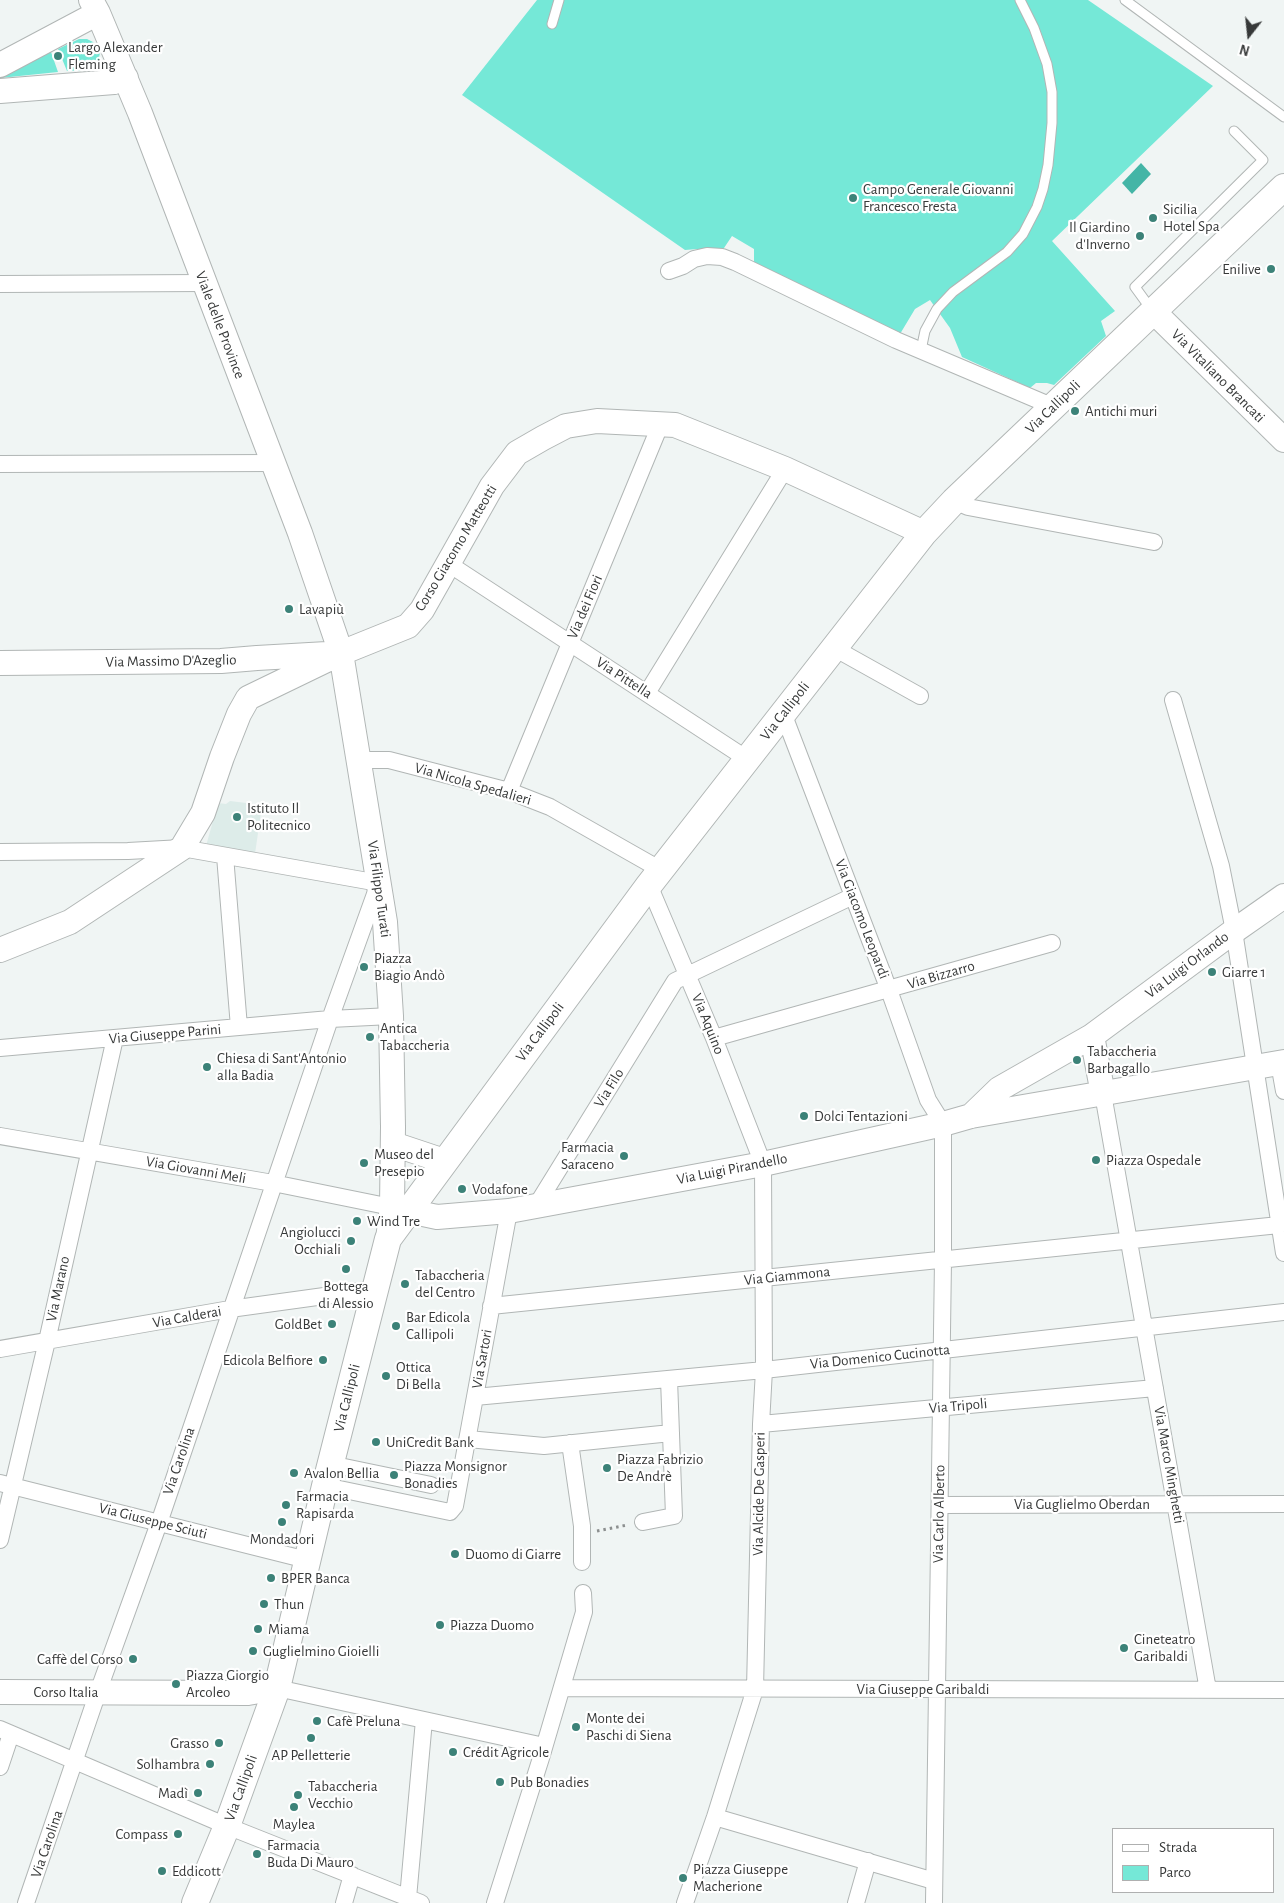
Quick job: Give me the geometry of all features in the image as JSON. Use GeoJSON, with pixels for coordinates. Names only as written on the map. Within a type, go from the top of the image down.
{"type":"FeatureCollection","features":[{"type":"Feature","properties":{"kind":"main road","name":"Via Callipoli"},"geometry":{"type":"LineString","coordinates":[[195,1903],[227,1826],[277,1688],[375,1289],[388,1239],[400,1209],[444,1161],[655,878],[924,533],[954,502],[1284,187]]}},
{"type":"Feature","properties":{"kind":"street"},"geometry":{"type":"LineString","coordinates":[[0,65],[95,6]]}},
{"type":"Feature","properties":{"kind":"street","name":"Viale delle Province"},"geometry":{"type":"LineString","coordinates":[[95,6],[126,78],[300,533],[341,653]]}},
{"type":"Feature","properties":{"kind":"street"},"geometry":{"type":"LineString","coordinates":[[0,91],[114,82],[126,78]]}},
{"type":"Feature","properties":{"kind":"street"},"geometry":{"type":"LineString","coordinates":[[669,270],[683,266],[694,259],[707,256],[722,257],[896,340],[1054,406]]}},
{"type":"Feature","properties":{"kind":"street"},"geometry":{"type":"LineString","coordinates":[[0,284],[205,284]]}},
{"type":"Feature","properties":{"kind":"street","name":"Via Vitaliano Brancati"},"geometry":{"type":"LineString","coordinates":[[1153,311],[1284,440]]}},
{"type":"Feature","properties":{"kind":"street","name":"Corso Giacomo Matteotti"},"geometry":{"type":"LineString","coordinates":[[248,698],[341,653],[408,626],[422,610],[492,486],[517,453],[566,426],[596,421],[675,424],[785,469],[924,533]]}},
{"type":"Feature","properties":{"kind":"street","name":"Via dei Fiori"},"geometry":{"type":"LineString","coordinates":[[509,791],[662,423]]}},
{"type":"Feature","properties":{"kind":"street"},"geometry":{"type":"LineString","coordinates":[[0,464],[272,463]]}},
{"type":"Feature","properties":{"kind":"street"},"geometry":{"type":"LineString","coordinates":[[647,693],[785,469]]}},
{"type":"Feature","properties":{"kind":"street"},"geometry":{"type":"LineString","coordinates":[[954,502],[968,507],[1154,542]]}},
{"type":"Feature","properties":{"kind":"street","name":"Via Pittella"},"geometry":{"type":"LineString","coordinates":[[449,564],[747,759]]}},
{"type":"Feature","properties":{"kind":"street"},"geometry":{"type":"LineString","coordinates":[[834,648],[920,696]]}},
{"type":"Feature","properties":{"kind":"street","name":"Via Massimo D'Azeglio"},"geometry":{"type":"LineString","coordinates":[[0,663],[221,662],[341,653]]}},
{"type":"Feature","properties":{"kind":"street","name":"Via Filippo Turati"},"geometry":{"type":"LineString","coordinates":[[341,653],[385,922],[391,1016],[393,1136],[400,1209]]}},
{"type":"Feature","properties":{"kind":"street"},"geometry":{"type":"LineString","coordinates":[[0,950],[70,922],[182,848],[203,813],[222,757],[239,714],[248,698],[252,675],[247,668],[238,664],[221,662]]}},
{"type":"Feature","properties":{"kind":"street"},"geometry":{"type":"LineString","coordinates":[[1173,700],[1221,866],[1234,930],[1284,1253]]}},
{"type":"Feature","properties":{"kind":"street","name":"Via Giacomo Leopardi"},"geometry":{"type":"LineString","coordinates":[[783,713],[889,990],[928,1100],[943,1124]]}},
{"type":"Feature","properties":{"kind":"street","name":"Via Nicola Spedalieri"},"geometry":{"type":"LineString","coordinates":[[358,760],[389,760],[509,791],[550,807],[655,878]]}},
{"type":"Feature","properties":{"kind":"street"},"geometry":{"type":"LineString","coordinates":[[0,852],[128,851],[182,848],[379,883]]}},
{"type":"Feature","properties":{"kind":"street"},"geometry":{"type":"LineString","coordinates":[[128,851],[128,885]]}},
{"type":"Feature","properties":{"kind":"street"},"geometry":{"type":"LineString","coordinates":[[225,856],[239,1027]]}},
{"type":"Feature","properties":{"kind":"street","name":"Via Aquino"},"geometry":{"type":"LineString","coordinates":[[655,878],[688,976],[763,1164]]}},
{"type":"Feature","properties":{"kind":"street","name":"Via Carolina"},"geometry":{"type":"LineString","coordinates":[[26,1903],[98,1692],[159,1523],[230,1309],[330,1019],[379,883]]}},
{"type":"Feature","properties":{"kind":"street","name":"Via Filo"},"geometry":{"type":"LineString","coordinates":[[536,1206],[675,981],[853,896]]}},
{"type":"Feature","properties":{"kind":"street","name":"Via Luigi Orlando"},"geometry":{"type":"LineString","coordinates":[[971,1116],[999,1089],[1092,1036],[1234,930],[1284,896]]}},
{"type":"Feature","properties":{"kind":"street","name":"Via Bizzarro"},"geometry":{"type":"LineString","coordinates":[[714,1038],[1052,943]]}},
{"type":"Feature","properties":{"kind":"street","name":"Via Giuseppe Parini"},"geometry":{"type":"LineString","coordinates":[[0,1048],[330,1019],[391,1016]]}},
{"type":"Feature","properties":{"kind":"street"},"geometry":{"type":"LineString","coordinates":[[1092,1036],[1108,1093]]}},
{"type":"Feature","properties":{"kind":"street","name":"Via Marano"},"geometry":{"type":"LineString","coordinates":[[0,1540],[6,1484],[47,1341],[114,1038]]}},
{"type":"Feature","properties":{"kind":"street"},"geometry":{"type":"LineString","coordinates":[[1282,1063],[1284,1091]]}},
{"type":"Feature","properties":{"kind":"street","name":"Via Luigi Pirandello"},"geometry":{"type":"LineString","coordinates":[[400,1209],[437,1217],[509,1211],[763,1164],[971,1116],[1282,1063]]}},
{"type":"Feature","properties":{"kind":"street","name":"Via Marco Minghetti"},"geometry":{"type":"LineString","coordinates":[[1108,1093],[1129,1240],[1208,1690]]}},
{"type":"Feature","properties":{"kind":"street","name":"Via Carlo Alberto"},"geometry":{"type":"LineString","coordinates":[[934,1903],[942,1350],[943,1124]]}},
{"type":"Feature","properties":{"kind":"street","name":"Via Giovanni Meli"},"geometry":{"type":"LineString","coordinates":[[0,1136],[274,1183],[400,1209]]}},
{"type":"Feature","properties":{"kind":"street"},"geometry":{"type":"LineString","coordinates":[[393,1136],[444,1161]]}},
{"type":"Feature","properties":{"kind":"street","name":"Via Alcide De Gasperi"},"geometry":{"type":"LineString","coordinates":[[685,1903],[715,1817],[755,1689],[760,1424],[764,1370],[763,1164]]}},
{"type":"Feature","properties":{"kind":"street","name":"Via Sartori"},"geometry":{"type":"LineString","coordinates":[[328,1475],[450,1512],[455,1506],[509,1211]]}},
{"type":"Feature","properties":{"kind":"street"},"geometry":{"type":"LineString","coordinates":[[1129,1240],[1280,1225]]}},
{"type":"Feature","properties":{"kind":"street","name":"Via Giammona"},"geometry":{"type":"LineString","coordinates":[[492,1306],[1129,1240]]}},
{"type":"Feature","properties":{"kind":"street","name":"Via Calderai"},"geometry":{"type":"LineString","coordinates":[[0,1349],[230,1309],[375,1289]]}},
{"type":"Feature","properties":{"kind":"street","name":"Via Domenico Cucinotta"},"geometry":{"type":"LineString","coordinates":[[475,1397],[764,1370],[1284,1312]]}},
{"type":"Feature","properties":{"kind":"street"},"geometry":{"type":"LineString","coordinates":[[643,1522],[674,1516],[670,1379]]}},
{"type":"Feature","properties":{"kind":"street","name":"Via Tripoli"},"geometry":{"type":"LineString","coordinates":[[760,1424],[1155,1388]]}},
{"type":"Feature","properties":{"kind":"street"},"geometry":{"type":"LineString","coordinates":[[468,1439],[544,1446],[671,1433]]}},
{"type":"Feature","properties":{"kind":"street"},"geometry":{"type":"LineString","coordinates":[[570,1443],[582,1533],[582,1562]]}},
{"type":"Feature","properties":{"kind":"street"},"geometry":{"type":"LineString","coordinates":[[328,1475],[431,1485]]}},
{"type":"Feature","properties":{"kind":"street","name":"Via Giuseppe Sciuti"},"geometry":{"type":"LineString","coordinates":[[6,1484],[307,1560]]}},
{"type":"Feature","properties":{"kind":"street","name":"Via Guglielmo Oberdan"},"geometry":{"type":"LineString","coordinates":[[940,1505],[1284,1504]]}},
{"type":"Feature","properties":{"kind":"street"},"geometry":{"type":"LineString","coordinates":[[495,1903],[543,1752],[584,1612],[583,1593]]}},
{"type":"Feature","properties":{"kind":"street"},"geometry":{"type":"LineString","coordinates":[[277,1688],[424,1726],[543,1752]]}},
{"type":"Feature","properties":{"kind":"street","name":"Corso Italia"},"geometry":{"type":"LineString","coordinates":[[0,1692],[248,1693],[277,1688]]}},
{"type":"Feature","properties":{"kind":"street","name":"Via Giuseppe Garibaldi"},"geometry":{"type":"LineString","coordinates":[[562,1688],[1284,1690]]}},
{"type":"Feature","properties":{"kind":"street"},"geometry":{"type":"LineString","coordinates":[[0,1767],[6,1731],[227,1826],[415,1900],[424,1726]]}},
{"type":"Feature","properties":{"kind":"street"},"geometry":{"type":"LineString","coordinates":[[715,1817],[934,1880]]}},
{"type":"Feature","properties":{"kind":"street"},"geometry":{"type":"LineString","coordinates":[[856,1903],[868,1862]]}},
{"type":"Feature","properties":{"kind":"street"},"geometry":{"type":"LineString","coordinates":[[344,1903],[352,1875]]}},
{"type":"Feature","properties":{"kind":"lane"},"geometry":{"type":"LineString","coordinates":[[552,24],[559,0]]}},
{"type":"Feature","properties":{"kind":"lane"},"geometry":{"type":"LineString","coordinates":[[921,350],[925,331],[937,309],[953,292],[1007,252],[1023,234],[1037,207],[1043,189],[1048,165],[1052,123],[1052,92],[1047,64],[1034,28],[1020,0]]}},
{"type":"Feature","properties":{"kind":"lane"},"geometry":{"type":"LineString","coordinates":[[1125,0],[1284,117]]}},
{"type":"Feature","properties":{"kind":"lane"},"geometry":{"type":"LineString","coordinates":[[1153,311],[1135,287],[1262,160],[1234,131]]}},
{"type":"Feature","properties":{"kind":"path"},"geometry":{"type":"LineString","coordinates":[[582,1533],[643,1522]]}},
{"type":"Feature","properties":{"kind":"shaded area"},"geometry":{"type":"Polygon","coordinates":[[[1141,163],[1151,174],[1132,194],[1122,183],[1141,163]]]}},
{"type":"Feature","properties":{"kind":"shaded area","name":"Istituto Il Politecnico"},"geometry":{"type":"Polygon","coordinates":[[[230,801],[262,805],[255,854],[206,846],[218,803],[226,804],[230,801]]]}},
{"type":"Feature","properties":{"kind":"green space","name":"Campo Generale Giovanni Francesco Fresta"},"geometry":{"type":"Polygon","coordinates":[[[537,0],[1088,0],[1213,86],[1052,241],[1115,311],[1101,321],[1106,336],[1054,385],[1036,383],[1030,388],[962,357],[950,328],[930,300],[915,309],[900,334],[754,265],[754,249],[732,236],[722,251],[685,250],[462,95],[537,0]]]}},
{"type":"Feature","properties":{"kind":"green space"},"geometry":{"type":"Polygon","coordinates":[[[79,39],[87,39],[93,42],[100,53],[98,62],[93,68],[87,70],[67,71],[58,49],[79,39]]]}},
{"type":"Feature","properties":{"kind":"green space"},"geometry":{"type":"Polygon","coordinates":[[[51,52],[58,72],[0,78],[51,52]]]}},
{"type":"Feature","properties":{"kind":"place","name":"Largo Alexander Fleming"},"geometry":{"type":"Point","coordinates":[58,56]}},
{"type":"Feature","properties":{"kind":"place","name":"Campo Generale Giovanni Francesco Fresta"},"geometry":{"type":"Point","coordinates":[853,198]}},
{"type":"Feature","properties":{"kind":"place","name":"Sicilia Hotel Spa"},"geometry":{"type":"Point","coordinates":[1153,218]}},
{"type":"Feature","properties":{"kind":"place","name":"Il Giardino d'Inverno"},"geometry":{"type":"Point","coordinates":[1140,236]}},
{"type":"Feature","properties":{"kind":"place","name":"Enilive"},"geometry":{"type":"Point","coordinates":[1271,269]}},
{"type":"Feature","properties":{"kind":"place","name":"Antichi muri"},"geometry":{"type":"Point","coordinates":[1075,411]}},
{"type":"Feature","properties":{"kind":"place","name":"Lavapiù"},"geometry":{"type":"Point","coordinates":[289,609]}},
{"type":"Feature","properties":{"kind":"place","name":"Istituto Il Politecnico"},"geometry":{"type":"Point","coordinates":[237,817]}},
{"type":"Feature","properties":{"kind":"place","name":"Piazza Biagio Andò"},"geometry":{"type":"Point","coordinates":[364,967]}},
{"type":"Feature","properties":{"kind":"place","name":"Giarre 1"},"geometry":{"type":"Point","coordinates":[1212,972]}},
{"type":"Feature","properties":{"kind":"place","name":"Antica Tabaccheria"},"geometry":{"type":"Point","coordinates":[370,1037]}},
{"type":"Feature","properties":{"kind":"place","name":"Tabaccheria Barbagallo"},"geometry":{"type":"Point","coordinates":[1077,1060]}},
{"type":"Feature","properties":{"kind":"place","name":"Chiesa di Sant'Antonio alla Badia"},"geometry":{"type":"Point","coordinates":[207,1067]}},
{"type":"Feature","properties":{"kind":"place","name":"Dolci Tentazioni"},"geometry":{"type":"Point","coordinates":[804,1116]}},
{"type":"Feature","properties":{"kind":"place","name":"Farmacia Saraceno"},"geometry":{"type":"Point","coordinates":[624,1156]}},
{"type":"Feature","properties":{"kind":"place","name":"Piazza Ospedale"},"geometry":{"type":"Point","coordinates":[1096,1160]}},
{"type":"Feature","properties":{"kind":"place","name":"Museo del Presepio"},"geometry":{"type":"Point","coordinates":[364,1163]}},
{"type":"Feature","properties":{"kind":"place","name":"Vodafone"},"geometry":{"type":"Point","coordinates":[462,1189]}},
{"type":"Feature","properties":{"kind":"place","name":"Wind Tre"},"geometry":{"type":"Point","coordinates":[357,1221]}},
{"type":"Feature","properties":{"kind":"place","name":"Angiolucci Occhiali"},"geometry":{"type":"Point","coordinates":[351,1241]}},
{"type":"Feature","properties":{"kind":"place","name":"Bottega di Alessio"},"geometry":{"type":"Point","coordinates":[346,1269]}},
{"type":"Feature","properties":{"kind":"place","name":"Tabaccheria del Centro"},"geometry":{"type":"Point","coordinates":[405,1284]}},
{"type":"Feature","properties":{"kind":"place","name":"GoldBet"},"geometry":{"type":"Point","coordinates":[332,1324]}},
{"type":"Feature","properties":{"kind":"place","name":"Bar Edicola Callipoli"},"geometry":{"type":"Point","coordinates":[396,1326]}},
{"type":"Feature","properties":{"kind":"place","name":"Edicola Belfiore"},"geometry":{"type":"Point","coordinates":[323,1360]}},
{"type":"Feature","properties":{"kind":"place","name":"Ottica Di Bella"},"geometry":{"type":"Point","coordinates":[386,1376]}},
{"type":"Feature","properties":{"kind":"place","name":"UniCredit Bank"},"geometry":{"type":"Point","coordinates":[376,1442]}},
{"type":"Feature","properties":{"kind":"place","name":"Piazza Fabrizio De Andrè"},"geometry":{"type":"Point","coordinates":[607,1468]}},
{"type":"Feature","properties":{"kind":"place","name":"Avalon Bellia"},"geometry":{"type":"Point","coordinates":[294,1473]}},
{"type":"Feature","properties":{"kind":"place","name":"Piazza Monsignor Bonadies"},"geometry":{"type":"Point","coordinates":[394,1475]}},
{"type":"Feature","properties":{"kind":"place","name":"Farmacia Rapisarda"},"geometry":{"type":"Point","coordinates":[286,1505]}},
{"type":"Feature","properties":{"kind":"place","name":"Mondadori"},"geometry":{"type":"Point","coordinates":[282,1522]}},
{"type":"Feature","properties":{"kind":"place","name":"Duomo di Giarre"},"geometry":{"type":"Point","coordinates":[455,1554]}},
{"type":"Feature","properties":{"kind":"place","name":"BPER Banca"},"geometry":{"type":"Point","coordinates":[271,1578]}},
{"type":"Feature","properties":{"kind":"place","name":"Thun"},"geometry":{"type":"Point","coordinates":[264,1604]}},
{"type":"Feature","properties":{"kind":"place","name":"Piazza Duomo"},"geometry":{"type":"Point","coordinates":[440,1625]}},
{"type":"Feature","properties":{"kind":"place","name":"Miama"},"geometry":{"type":"Point","coordinates":[258,1629]}},
{"type":"Feature","properties":{"kind":"place","name":"Cineteatro Garibaldi"},"geometry":{"type":"Point","coordinates":[1124,1648]}},
{"type":"Feature","properties":{"kind":"place","name":"Guglielmino Gioielli"},"geometry":{"type":"Point","coordinates":[253,1651]}},
{"type":"Feature","properties":{"kind":"place","name":"Caffè del Corso"},"geometry":{"type":"Point","coordinates":[133,1659]}},
{"type":"Feature","properties":{"kind":"place","name":"Piazza Giorgio Arcoleo"},"geometry":{"type":"Point","coordinates":[176,1684]}},
{"type":"Feature","properties":{"kind":"place","name":"Cafè Preluna"},"geometry":{"type":"Point","coordinates":[317,1721]}},
{"type":"Feature","properties":{"kind":"place","name":"Monte dei Paschi di Siena"},"geometry":{"type":"Point","coordinates":[576,1727]}},
{"type":"Feature","properties":{"kind":"place","name":"AP Pelletterie"},"geometry":{"type":"Point","coordinates":[311,1738]}},
{"type":"Feature","properties":{"kind":"place","name":"Grasso"},"geometry":{"type":"Point","coordinates":[219,1743]}},
{"type":"Feature","properties":{"kind":"place","name":"Crédit Agricole"},"geometry":{"type":"Point","coordinates":[453,1752]}},
{"type":"Feature","properties":{"kind":"place","name":"Solhambra"},"geometry":{"type":"Point","coordinates":[210,1764]}},
{"type":"Feature","properties":{"kind":"place","name":"Pub Bonadies"},"geometry":{"type":"Point","coordinates":[500,1782]}},
{"type":"Feature","properties":{"kind":"place","name":"Madì"},"geometry":{"type":"Point","coordinates":[198,1793]}},
{"type":"Feature","properties":{"kind":"place","name":"Tabaccheria Vecchio"},"geometry":{"type":"Point","coordinates":[298,1795]}},
{"type":"Feature","properties":{"kind":"place","name":"Maylea"},"geometry":{"type":"Point","coordinates":[294,1807]}},
{"type":"Feature","properties":{"kind":"place","name":"Compass"},"geometry":{"type":"Point","coordinates":[178,1834]}},
{"type":"Feature","properties":{"kind":"place","name":"Farmacia Buda Di Mauro"},"geometry":{"type":"Point","coordinates":[257,1854]}},
{"type":"Feature","properties":{"kind":"place","name":"Eddicott"},"geometry":{"type":"Point","coordinates":[162,1871]}},
{"type":"Feature","properties":{"kind":"place","name":"Piazza Giuseppe Macherione"},"geometry":{"type":"Point","coordinates":[683,1878]}}]}
